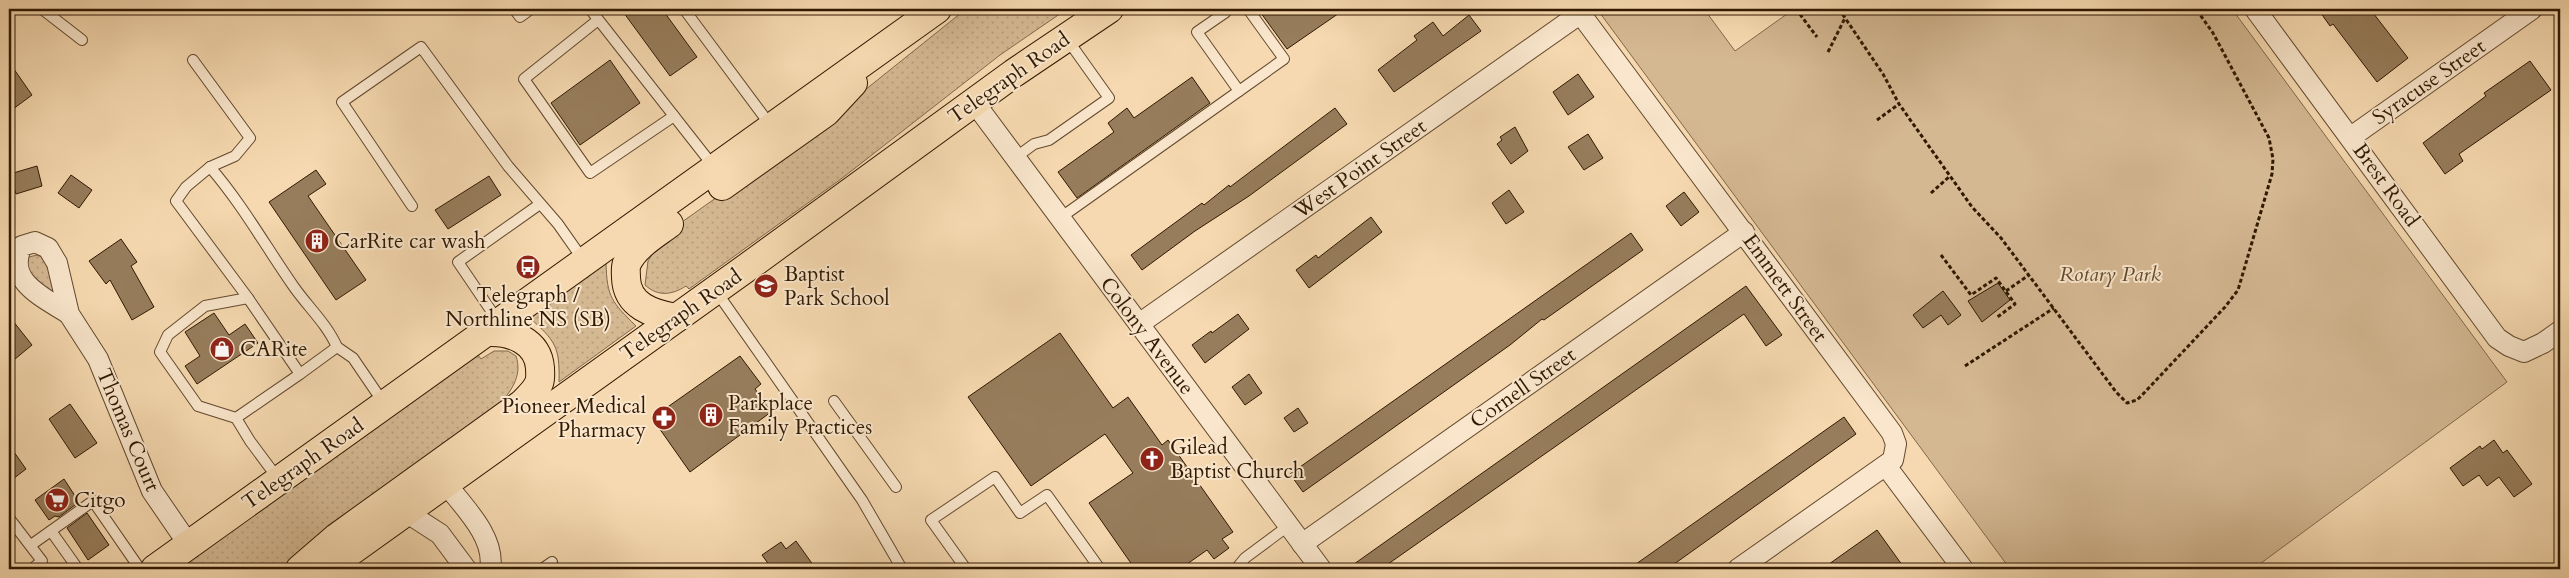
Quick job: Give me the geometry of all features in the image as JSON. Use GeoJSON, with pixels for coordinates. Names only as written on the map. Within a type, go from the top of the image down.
{"type":"FeatureCollection","features":[{"type":"Feature","properties":{"kind":"main road","name":"Telegraph Road"},"geometry":{"type":"LineString","coordinates":[[155,569],[937,9]]}},
{"type":"Feature","properties":{"kind":"main road"},"geometry":{"type":"LineString","coordinates":[[950,119],[1003,62],[1079,9]]}},
{"type":"Feature","properties":{"kind":"main road","name":"Telegraph Road"},"geometry":{"type":"LineString","coordinates":[[340,565],[406,512],[950,119],[1109,9]]}},
{"type":"Feature","properties":{"kind":"main road"},"geometry":{"type":"LineString","coordinates":[[676,318],[657,315],[645,309],[630,294],[626,282],[626,264],[641,245],[826,112],[894,40]]}},
{"type":"Feature","properties":{"kind":"main road"},"geometry":{"type":"LineString","coordinates":[[300,569],[336,538],[522,404],[534,392],[540,381],[539,363],[535,351],[516,336],[502,332],[494,327]]}},
{"type":"Feature","properties":{"kind":"street","name":"Brest Road"},"geometry":{"type":"LineString","coordinates":[[2255,9],[2497,338],[2509,346],[2524,352],[2544,343],[2560,331]]}},
{"type":"Feature","properties":{"kind":"street","name":"Syracuse Street"},"geometry":{"type":"LineString","coordinates":[[2351,137],[2532,9]]}},
{"type":"Feature","properties":{"kind":"street","name":"Emmett Street"},"geometry":{"type":"LineString","coordinates":[[1579,11],[1892,433],[1896,444],[1896,454],[1893,460],[1886,466]]}},
{"type":"Feature","properties":{"kind":"street","name":"West Point Street"},"geometry":{"type":"LineString","coordinates":[[1139,324],[1579,11]]}},
{"type":"Feature","properties":{"kind":"street","name":"Colony Avenue"},"geometry":{"type":"LineString","coordinates":[[974,102],[1321,569]]}},
{"type":"Feature","properties":{"kind":"street","name":"Cornell Street"},"geometry":{"type":"LineString","coordinates":[[1302,544],[1744,232]]}},
{"type":"Feature","properties":{"kind":"street","name":"Thomas Court"},"geometry":{"type":"LineString","coordinates":[[69,314],[98,359],[152,491],[189,545]]}},
{"type":"Feature","properties":{"kind":"street"},"geometry":{"type":"LineString","coordinates":[[1738,569],[1886,466],[1963,569]]}},
{"type":"Feature","properties":{"kind":"street"},"geometry":{"type":"LineString","coordinates":[[446,484],[482,533],[490,549],[490,569]]}},
{"type":"Feature","properties":{"kind":"street"},"geometry":{"type":"LineString","coordinates":[[406,512],[440,534],[466,569]]}},
{"type":"Feature","properties":{"kind":"lane"},"geometry":{"type":"LineString","coordinates":[[42,9],[82,40]]}},
{"type":"Feature","properties":{"kind":"lane"},"geometry":{"type":"LineString","coordinates":[[514,9],[520,17],[531,9]]}},
{"type":"Feature","properties":{"kind":"lane"},"geometry":{"type":"LineString","coordinates":[[590,9],[715,168]]}},
{"type":"Feature","properties":{"kind":"lane"},"geometry":{"type":"LineString","coordinates":[[684,9],[772,127]]}},
{"type":"Feature","properties":{"kind":"lane"},"geometry":{"type":"LineString","coordinates":[[1060,218],[1284,59],[1248,9]]}},
{"type":"Feature","properties":{"kind":"lane"},"geometry":{"type":"LineString","coordinates":[[1227,10],[1197,32],[1238,91]]}},
{"type":"Feature","properties":{"kind":"lane"},"geometry":{"type":"LineString","coordinates":[[598,20],[524,79],[590,173],[674,116]]}},
{"type":"Feature","properties":{"kind":"lane"},"geometry":{"type":"LineString","coordinates":[[1015,158],[1034,144],[1049,140],[1109,98],[1066,38]]}},
{"type":"Feature","properties":{"kind":"lane"},"geometry":{"type":"LineString","coordinates":[[412,206],[342,102],[421,47],[508,166],[585,262]]}},
{"type":"Feature","properties":{"kind":"lane"},"geometry":{"type":"LineString","coordinates":[[193,60],[250,138],[235,156],[210,167],[186,187],[176,201],[248,298],[300,374]]}},
{"type":"Feature","properties":{"kind":"lane"},"geometry":{"type":"LineString","coordinates":[[210,167],[228,188],[295,288],[332,336],[336,347],[353,358],[385,406]]}},
{"type":"Feature","properties":{"kind":"lane"},"geometry":{"type":"LineString","coordinates":[[494,327],[458,262],[540,204]]}},
{"type":"Feature","properties":{"kind":"lane"},"geometry":{"type":"LineString","coordinates":[[715,290],[862,500],[902,569]]}},
{"type":"Feature","properties":{"kind":"lane"},"geometry":{"type":"LineString","coordinates":[[248,298],[205,306],[168,335],[160,352],[198,406],[236,418],[250,441],[280,481]]}},
{"type":"Feature","properties":{"kind":"lane"},"geometry":{"type":"LineString","coordinates":[[236,418],[336,347]]}},
{"type":"Feature","properties":{"kind":"lane"},"geometry":{"type":"LineString","coordinates":[[834,400],[896,487]]}},
{"type":"Feature","properties":{"kind":"lane"},"geometry":{"type":"LineString","coordinates":[[966,569],[931,520],[995,477],[1020,513],[1047,495],[1100,569]]}},
{"type":"Feature","properties":{"kind":"lane"},"geometry":{"type":"LineString","coordinates":[[31,545],[93,501],[140,569]]}},
{"type":"Feature","properties":{"kind":"lane"},"geometry":{"type":"LineString","coordinates":[[9,518],[42,561],[32,569]]}},
{"type":"Feature","properties":{"kind":"lane"},"geometry":{"type":"LineString","coordinates":[[1237,569],[1245,558],[1288,526]]}},
{"type":"Feature","properties":{"kind":"lane"},"geometry":{"type":"LineString","coordinates":[[50,531],[78,569]]}},
{"type":"Feature","properties":{"kind":"lane"},"geometry":{"type":"LineString","coordinates":[[542,569],[552,562]]}},
{"type":"Feature","properties":{"kind":"path"},"geometry":{"type":"LineString","coordinates":[[1796,9],[1817,37]]}},
{"type":"Feature","properties":{"kind":"path"},"geometry":{"type":"LineString","coordinates":[[1839,9],[1883,74],[1899,104],[1972,207],[2001,238],[2116,392],[2127,403],[2137,400],[2146,392],[2226,307],[2238,290],[2272,174],[2274,159],[2269,138],[2217,40],[2196,9]]}},
{"type":"Feature","properties":{"kind":"path"},"geometry":{"type":"LineString","coordinates":[[1828,52],[1845,18]]}},
{"type":"Feature","properties":{"kind":"path"},"geometry":{"type":"LineString","coordinates":[[1877,120],[1899,104]]}},
{"type":"Feature","properties":{"kind":"path"},"geometry":{"type":"LineString","coordinates":[[1931,194],[1950,176]]}},
{"type":"Feature","properties":{"kind":"path"},"geometry":{"type":"LineString","coordinates":[[1941,255],[1971,295],[1996,278],[2015,304],[1996,318]]}},
{"type":"Feature","properties":{"kind":"path"},"geometry":{"type":"LineString","coordinates":[[2006,291],[2029,275]]}},
{"type":"Feature","properties":{"kind":"path"},"geometry":{"type":"LineString","coordinates":[[1965,366],[2054,308]]}},
{"type":"Feature","properties":{"kind":"green space"},"geometry":{"type":"Polygon","coordinates":[[[966,9],[1067,9],[1000,55],[841,179],[689,289],[686,286],[670,293],[660,293],[645,285],[648,261],[665,234],[840,110],[966,9]]]}},
{"type":"Feature","properties":{"kind":"green space","name":"Rotary Park"},"geometry":{"type":"Polygon","coordinates":[[[1597,9],[1704,9],[1735,51],[1794,9],[2232,9],[2507,382],[2253,569],[2010,569],[1597,9]]]}},
{"type":"Feature","properties":{"kind":"green space"},"geometry":{"type":"Polygon","coordinates":[[[37,255],[47,259],[56,294],[39,283],[31,275],[28,264],[29,257],[37,255]]]}},
{"type":"Feature","properties":{"kind":"green space"},"geometry":{"type":"Polygon","coordinates":[[[606,263],[612,299],[636,326],[559,382],[557,352],[554,345],[530,318],[606,263]]]}},
{"type":"Feature","properties":{"kind":"green space"},"geometry":{"type":"Polygon","coordinates":[[[494,351],[508,351],[516,356],[518,364],[514,384],[497,408],[325,536],[286,569],[177,569],[478,355],[481,359],[494,351]]]}},
{"type":"Feature","properties":{"kind":"building"},"geometry":{"type":"Polygon","coordinates":[[[621,9],[662,9],[697,57],[670,76],[621,9]]]}},
{"type":"Feature","properties":{"kind":"building"},"geometry":{"type":"Polygon","coordinates":[[[1258,9],[1345,9],[1287,49],[1258,9]]]}},
{"type":"Feature","properties":{"kind":"building"},"geometry":{"type":"Polygon","coordinates":[[[2318,9],[2370,9],[2408,58],[2377,82],[2333,24],[2330,26],[2318,9]]]}},
{"type":"Feature","properties":{"kind":"building"},"geometry":{"type":"Polygon","coordinates":[[[1469,15],[1481,31],[1394,92],[1378,70],[1417,40],[1414,36],[1433,22],[1443,36],[1469,15]]]}},
{"type":"Feature","properties":{"kind":"building"},"geometry":{"type":"Polygon","coordinates":[[[610,60],[640,103],[580,145],[551,103],[610,60]]]}},
{"type":"Feature","properties":{"kind":"building"},"geometry":{"type":"Polygon","coordinates":[[[2530,61],[2551,90],[2459,154],[2463,161],[2445,174],[2423,143],[2486,96],[2484,93],[2530,61]]]}},
{"type":"Feature","properties":{"kind":"building"},"geometry":{"type":"Polygon","coordinates":[[[9,62],[32,95],[9,112],[9,62]]]}},
{"type":"Feature","properties":{"kind":"building"},"geometry":{"type":"Polygon","coordinates":[[[1578,74],[1594,97],[1568,115],[1553,92],[1578,74]]]}},
{"type":"Feature","properties":{"kind":"building"},"geometry":{"type":"Polygon","coordinates":[[[1192,77],[1210,103],[1077,198],[1058,172],[1114,132],[1108,123],[1127,108],[1134,118],[1192,77]]]}},
{"type":"Feature","properties":{"kind":"building"},"geometry":{"type":"Polygon","coordinates":[[[1335,108],[1347,124],[1249,196],[1195,231],[1142,270],[1131,255],[1202,203],[1204,205],[1229,185],[1230,187],[1335,108]]]}},
{"type":"Feature","properties":{"kind":"building"},"geometry":{"type":"Polygon","coordinates":[[[1515,127],[1528,151],[1511,164],[1497,144],[1502,140],[1500,137],[1515,127]]]}},
{"type":"Feature","properties":{"kind":"building"},"geometry":{"type":"Polygon","coordinates":[[[1588,134],[1603,158],[1584,170],[1568,147],[1588,134]]]}},
{"type":"Feature","properties":{"kind":"building"},"geometry":{"type":"Polygon","coordinates":[[[37,166],[42,186],[16,194],[10,174],[37,166]]]}},
{"type":"Feature","properties":{"kind":"building","name":"CarRite car wash"},"geometry":{"type":"Polygon","coordinates":[[[316,170],[326,184],[308,196],[366,280],[336,300],[269,202],[316,170]]]}},
{"type":"Feature","properties":{"kind":"building"},"geometry":{"type":"Polygon","coordinates":[[[71,175],[92,190],[79,208],[58,193],[71,175]]]}},
{"type":"Feature","properties":{"kind":"building"},"geometry":{"type":"Polygon","coordinates":[[[489,176],[501,195],[448,229],[435,210],[489,176]]]}},
{"type":"Feature","properties":{"kind":"building"},"geometry":{"type":"Polygon","coordinates":[[[1509,190],[1524,212],[1506,224],[1492,203],[1509,190]]]}},
{"type":"Feature","properties":{"kind":"building"},"geometry":{"type":"Polygon","coordinates":[[[1684,192],[1699,212],[1681,226],[1666,206],[1684,192]]]}},
{"type":"Feature","properties":{"kind":"building"},"geometry":{"type":"Polygon","coordinates":[[[1371,217],[1382,232],[1309,288],[1296,270],[1316,255],[1318,258],[1371,217]]]}},
{"type":"Feature","properties":{"kind":"building"},"geometry":{"type":"Polygon","coordinates":[[[1631,233],[1643,250],[1544,320],[1542,319],[1510,345],[1303,492],[1290,474],[1631,233]]]}},
{"type":"Feature","properties":{"kind":"building"},"geometry":{"type":"Polygon","coordinates":[[[121,239],[137,262],[131,266],[154,307],[132,320],[110,280],[106,284],[89,261],[121,239]]]}},
{"type":"Feature","properties":{"kind":"building"},"geometry":{"type":"Polygon","coordinates":[[[1998,283],[2010,300],[1982,322],[1968,301],[1998,283]]]}},
{"type":"Feature","properties":{"kind":"building"},"geometry":{"type":"Polygon","coordinates":[[[1746,286],[1782,335],[1766,346],[1744,314],[1381,569],[1347,569],[1746,286]]]}},
{"type":"Feature","properties":{"kind":"building"},"geometry":{"type":"Polygon","coordinates":[[[1943,291],[1961,315],[1948,325],[1941,315],[1923,328],[1913,315],[1943,291]]]}},
{"type":"Feature","properties":{"kind":"building","name":"CARite"},"geometry":{"type":"Polygon","coordinates":[[[214,313],[229,335],[245,324],[258,343],[197,384],[185,366],[200,356],[185,332],[214,313]]]}},
{"type":"Feature","properties":{"kind":"building"},"geometry":{"type":"Polygon","coordinates":[[[1238,314],[1249,329],[1205,363],[1192,345],[1238,314]]]}},
{"type":"Feature","properties":{"kind":"building"},"geometry":{"type":"Polygon","coordinates":[[[9,316],[32,345],[15,359],[9,351],[9,316]]]}},
{"type":"Feature","properties":{"kind":"building","name":"Gilead Baptist Church"},"geometry":{"type":"Polygon","coordinates":[[[1060,333],[1113,408],[1128,397],[1162,445],[1168,440],[1233,532],[1222,539],[1229,548],[1214,559],[1207,550],[1180,569],[1135,569],[1089,503],[1133,473],[1105,434],[1031,486],[968,397],[1060,333]]]}},
{"type":"Feature","properties":{"kind":"building","name":"Parkplace Family Practices"},"geometry":{"type":"Polygon","coordinates":[[[740,356],[761,384],[755,389],[771,412],[690,472],[652,418],[740,356]]]}},
{"type":"Feature","properties":{"kind":"building"},"geometry":{"type":"Polygon","coordinates":[[[1249,374],[1262,393],[1245,405],[1232,387],[1249,374]]]}},
{"type":"Feature","properties":{"kind":"building"},"geometry":{"type":"Polygon","coordinates":[[[70,404],[97,443],[75,458],[49,419],[70,404]]]}},
{"type":"Feature","properties":{"kind":"building"},"geometry":{"type":"Polygon","coordinates":[[[1298,408],[1308,423],[1294,432],[1284,418],[1298,408]]]}},
{"type":"Feature","properties":{"kind":"building"},"geometry":{"type":"Polygon","coordinates":[[[1844,417],[1856,434],[1677,562],[1665,569],[1629,569],[1844,417]]]}},
{"type":"Feature","properties":{"kind":"building"},"geometry":{"type":"Polygon","coordinates":[[[2494,440],[2503,453],[2507,450],[2532,484],[2514,497],[2499,477],[2487,486],[2479,475],[2463,486],[2450,468],[2480,446],[2482,449],[2494,440]]]}},
{"type":"Feature","properties":{"kind":"building"},"geometry":{"type":"Polygon","coordinates":[[[9,445],[26,469],[9,482],[9,445]]]}},
{"type":"Feature","properties":{"kind":"building","name":"Citgo"},"geometry":{"type":"Polygon","coordinates":[[[64,479],[79,502],[59,517],[55,516],[49,520],[35,500],[64,479]]]}},
{"type":"Feature","properties":{"kind":"building"},"geometry":{"type":"Polygon","coordinates":[[[87,513],[109,545],[88,560],[67,528],[87,513]]]}},
{"type":"Feature","properties":{"kind":"building"},"geometry":{"type":"Polygon","coordinates":[[[1877,530],[1905,569],[1822,569],[1877,530]]]}},
{"type":"Feature","properties":{"kind":"building"},"geometry":{"type":"Polygon","coordinates":[[[796,541],[816,569],[772,569],[762,555],[781,542],[786,549],[796,541]]]}},
{"type":"Feature","properties":{"kind":"place","name":"CarRite car wash"},"geometry":{"type":"Point","coordinates":[317,241]}},
{"type":"Feature","properties":{"kind":"place","name":"Telegraph / Northline NS (SB)"},"geometry":{"type":"Point","coordinates":[528,267]}},
{"type":"Feature","properties":{"kind":"place","name":"Baptist Park School"},"geometry":{"type":"Point","coordinates":[766,286]}},
{"type":"Feature","properties":{"kind":"place","name":"CARite"},"geometry":{"type":"Point","coordinates":[222,349]}},
{"type":"Feature","properties":{"kind":"place","name":"Parkplace Family Practices"},"geometry":{"type":"Point","coordinates":[711,415]}},
{"type":"Feature","properties":{"kind":"place","name":"Pioneer Medical Pharmacy"},"geometry":{"type":"Point","coordinates":[664,418]}},
{"type":"Feature","properties":{"kind":"place","name":"Gilead Baptist Church"},"geometry":{"type":"Point","coordinates":[1152,459]}},
{"type":"Feature","properties":{"kind":"place","name":"Citgo"},"geometry":{"type":"Point","coordinates":[57,500]}}]}
